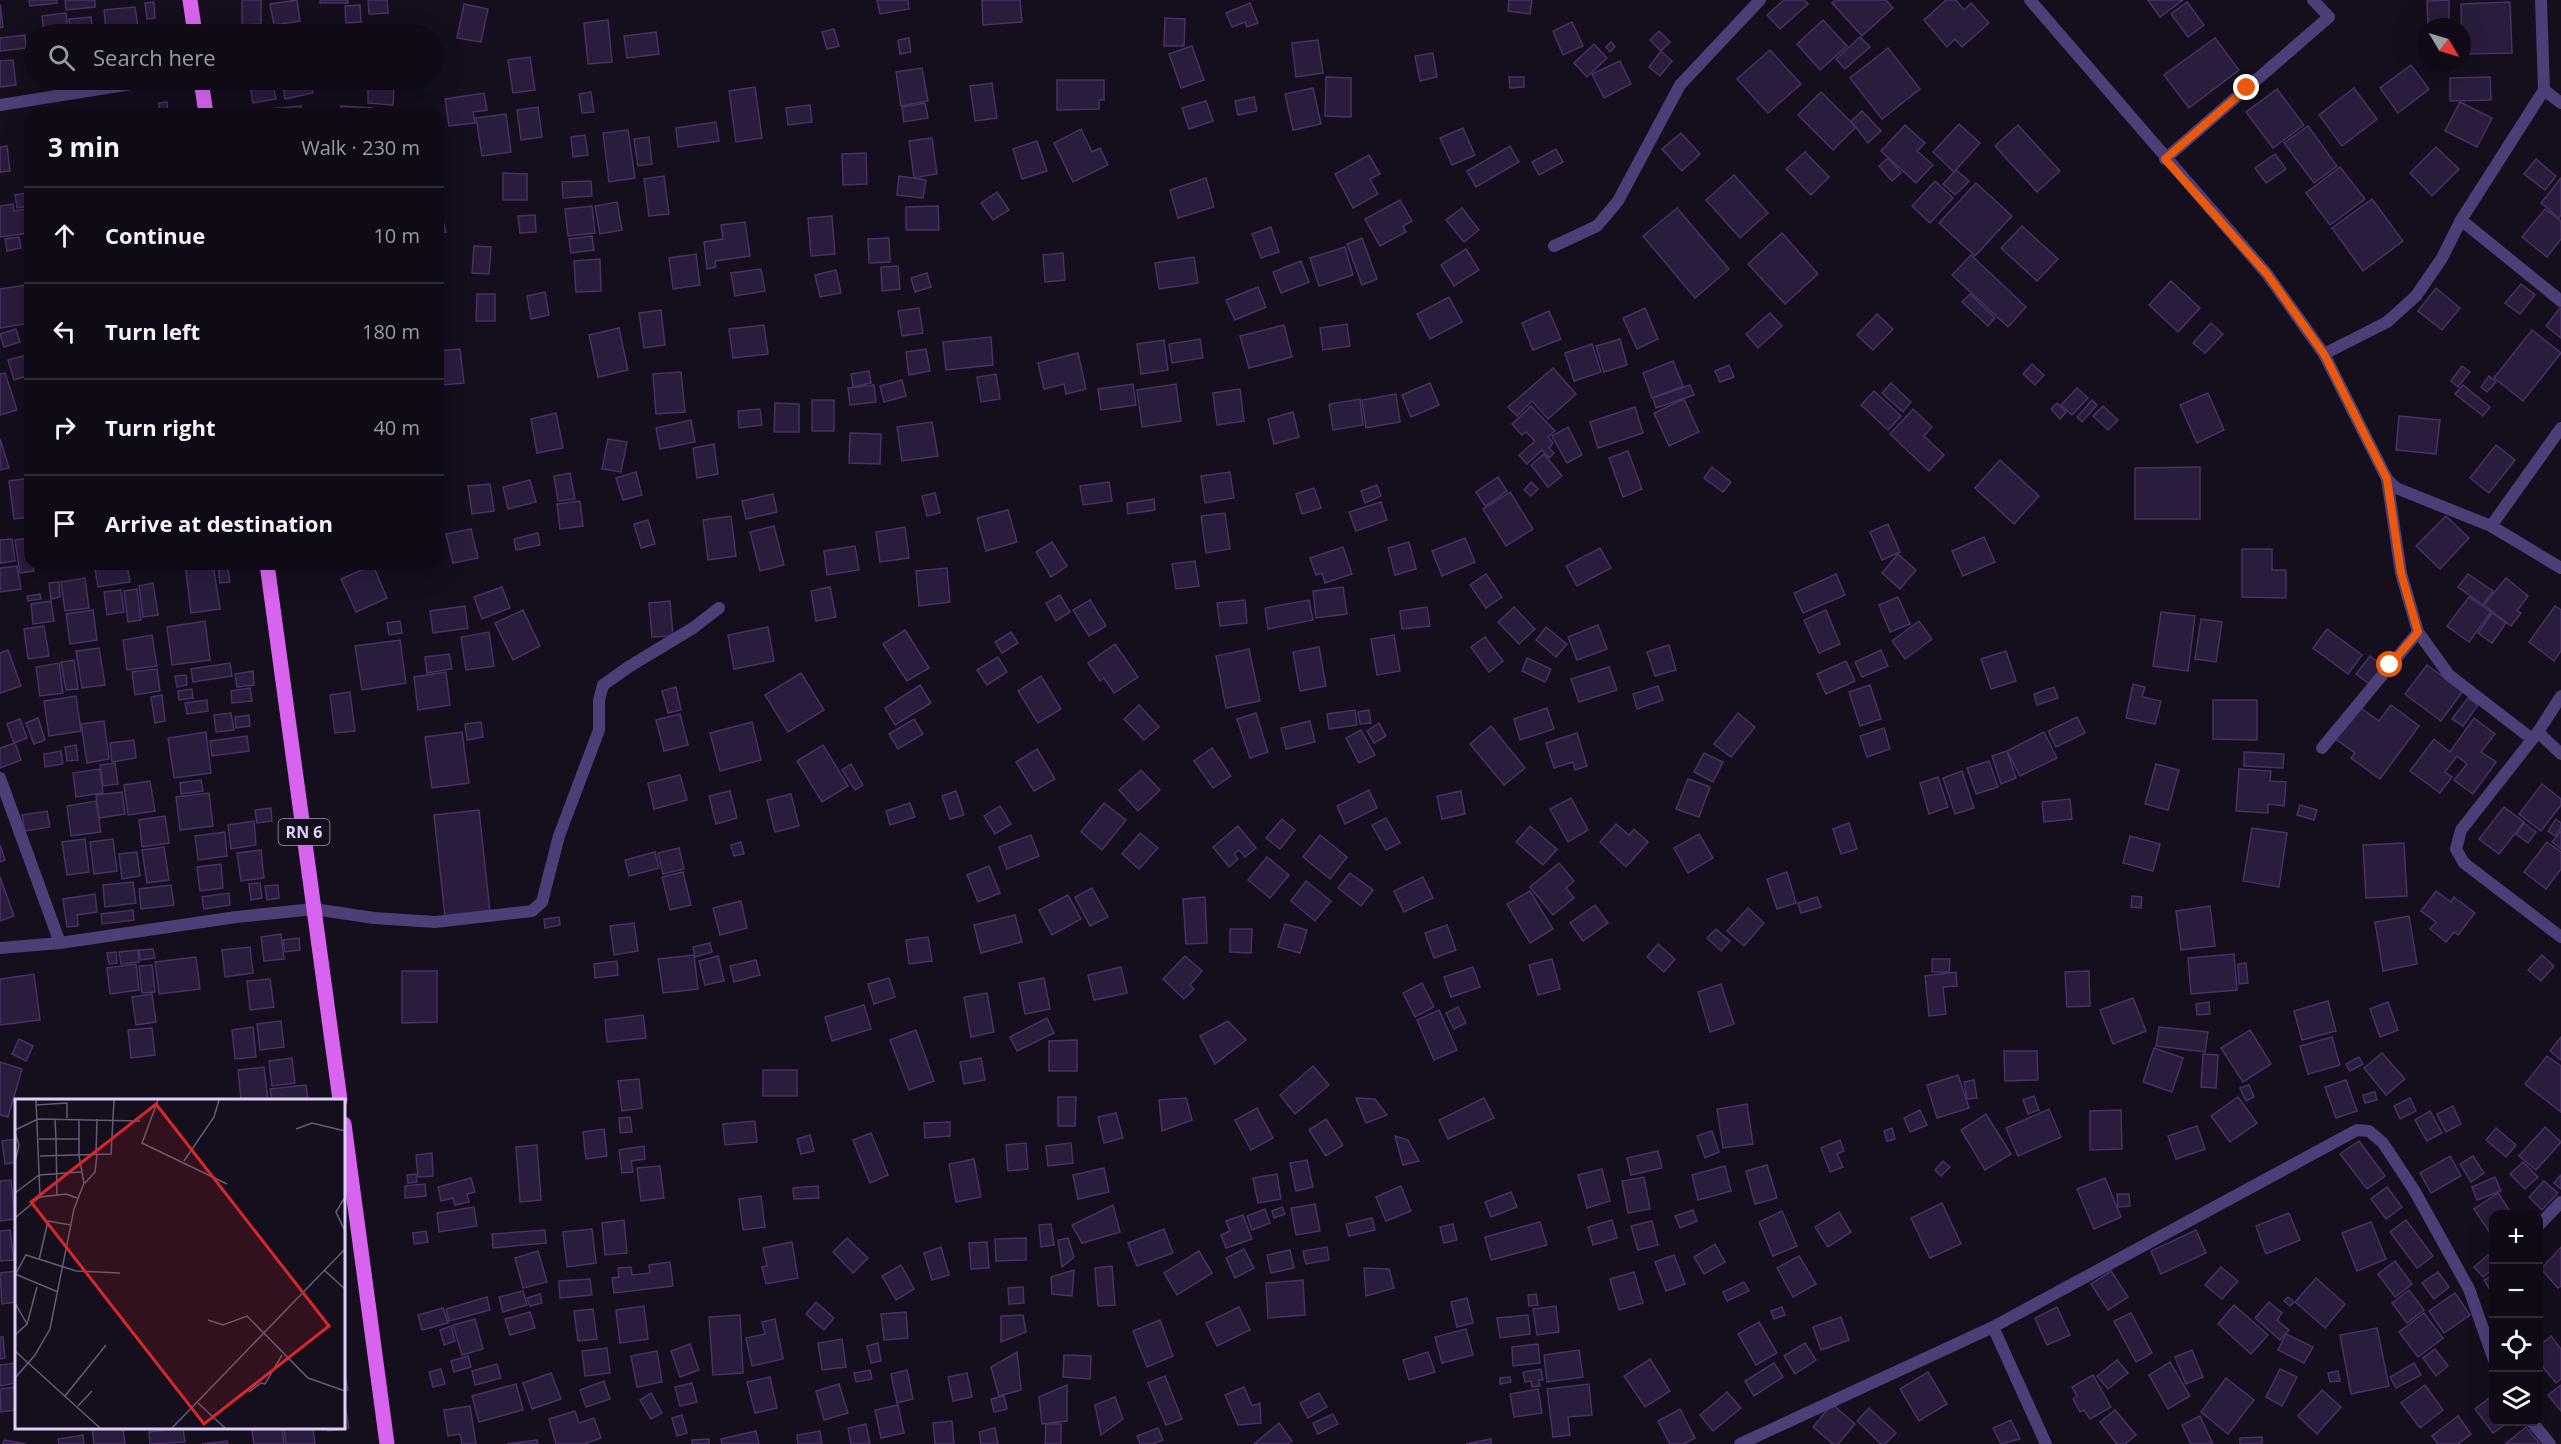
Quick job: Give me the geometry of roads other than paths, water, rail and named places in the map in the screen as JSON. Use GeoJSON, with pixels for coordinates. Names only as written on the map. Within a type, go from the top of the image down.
{"type":"FeatureCollection","features":[{"type":"Feature","properties":{"kind":"main road"},"geometry":{"type":"LineString","coordinates":[[190,0],[194,24]]}},
{"type":"Feature","properties":{"kind":"main road"},"geometry":{"type":"LineString","coordinates":[[202,90],[205,108]]}},
{"type":"Feature","properties":{"kind":"main road","name":"RN 6"},"geometry":{"type":"LineString","coordinates":[[268,570],[340,1099]]}},
{"type":"Feature","properties":{"kind":"main road"},"geometry":{"type":"LineString","coordinates":[[345,1131],[387,1444]]}},
{"type":"Feature","properties":{"kind":"street"},"geometry":{"type":"LineString","coordinates":[[1554,246],[1597,226],[1611,209],[1680,85],[1761,0]]}},
{"type":"Feature","properties":{"kind":"street"},"geometry":{"type":"LineString","coordinates":[[2030,0],[2165,159],[2267,274],[2324,354],[2387,479],[2401,573],[2418,632],[2450,675],[2561,754]]}},
{"type":"Feature","properties":{"kind":"street"},"geometry":{"type":"LineString","coordinates":[[2165,159],[2329,17],[2313,0]]}},
{"type":"Feature","properties":{"kind":"street"},"geometry":{"type":"LineString","coordinates":[[2324,354],[2387,322],[2416,296],[2442,258],[2461,220],[2544,90],[2541,0]]}},
{"type":"Feature","properties":{"kind":"street"},"geometry":{"type":"LineString","coordinates":[[0,105],[94,90]]}},
{"type":"Feature","properties":{"kind":"street"},"geometry":{"type":"LineString","coordinates":[[2544,90],[2561,103]]}},
{"type":"Feature","properties":{"kind":"street"},"geometry":{"type":"LineString","coordinates":[[2461,220],[2561,301]]}},
{"type":"Feature","properties":{"kind":"street"},"geometry":{"type":"LineString","coordinates":[[2491,526],[2561,428]]}},
{"type":"Feature","properties":{"kind":"street"},"geometry":{"type":"LineString","coordinates":[[2387,479],[2402,491],[2491,526],[2561,568]]}},
{"type":"Feature","properties":{"kind":"street"},"geometry":{"type":"LineString","coordinates":[[0,948],[60,943],[236,917],[314,909],[374,918],[435,922],[532,911],[542,902],[559,836],[598,730],[599,700],[603,685],[693,628],[719,608]]}},
{"type":"Feature","properties":{"kind":"street"},"geometry":{"type":"LineString","coordinates":[[2322,748],[2418,632]]}},
{"type":"Feature","properties":{"kind":"street"},"geometry":{"type":"LineString","coordinates":[[2561,696],[2535,736],[2461,830],[2456,849],[2464,862],[2561,937]]}},
{"type":"Feature","properties":{"kind":"street"},"geometry":{"type":"LineString","coordinates":[[0,778],[60,943]]}},
{"type":"Feature","properties":{"kind":"street"},"geometry":{"type":"LineString","coordinates":[[1740,1444],[1993,1327],[2357,1130],[2369,1131],[2382,1143],[2414,1190],[2469,1289],[2489,1348]]}},
{"type":"Feature","properties":{"kind":"street"},"geometry":{"type":"LineString","coordinates":[[2543,1221],[2561,1202]]}},
{"type":"Feature","properties":{"kind":"street"},"geometry":{"type":"LineString","coordinates":[[1993,1327],[2046,1444]]}},
{"type":"Feature","properties":{"kind":"street"},"geometry":{"type":"LineString","coordinates":[[2535,1426],[2550,1444]]}}]}
